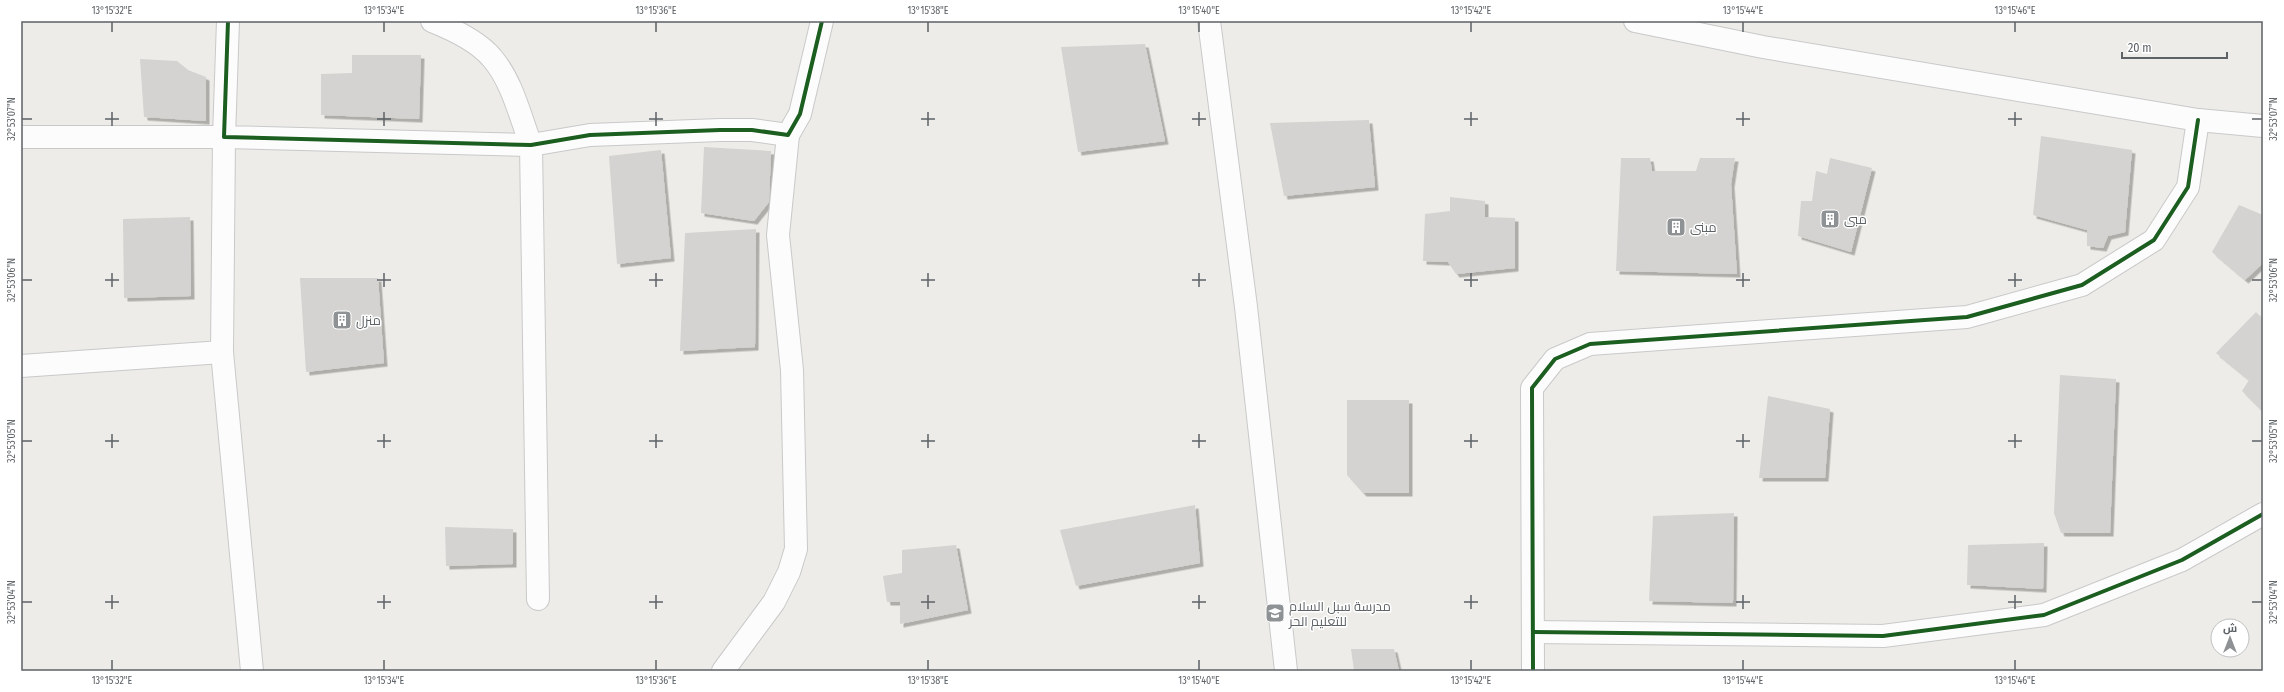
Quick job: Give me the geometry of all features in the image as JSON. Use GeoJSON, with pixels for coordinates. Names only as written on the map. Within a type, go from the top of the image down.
{"type":"FeatureCollection","features":[{"type":"Feature","properties":{"kind":"street"},"geometry":{"type":"LineString","coordinates":[[228,21],[224,137],[222,352],[252,671]]}},
{"type":"Feature","properties":{"kind":"street"},"geometry":{"type":"LineString","coordinates":[[432,21],[478,44],[492,58],[508,84],[531,145],[538,599]]}},
{"type":"Feature","properties":{"kind":"street"},"geometry":{"type":"LineString","coordinates":[[723,671],[774,602],[789,572],[796,549],[792,370],[778,235],[788,135],[800,114],[822,21]]}},
{"type":"Feature","properties":{"kind":"street"},"geometry":{"type":"LineString","coordinates":[[1209,21],[1246,307],[1286,671]]}},
{"type":"Feature","properties":{"kind":"street"},"geometry":{"type":"LineString","coordinates":[[1635,21],[1763,47],[2198,120],[2263,126]]}},
{"type":"Feature","properties":{"kind":"street"},"geometry":{"type":"LineString","coordinates":[[1534,671],[1532,388],[1555,359],[1590,344],[1967,317],[2082,285],[2154,240],[2188,187],[2198,120]]}},
{"type":"Feature","properties":{"kind":"street"},"geometry":{"type":"LineString","coordinates":[[21,137],[224,137],[531,145],[590,135],[720,130],[752,130],[788,135]]}},
{"type":"Feature","properties":{"kind":"street"},"geometry":{"type":"LineString","coordinates":[[21,366],[222,352]]}},
{"type":"Feature","properties":{"kind":"street"},"geometry":{"type":"LineString","coordinates":[[1533,632],[1883,636],[2044,615],[2182,560],[2263,514]]}},
{"type":"Feature","properties":{"kind":"building"},"geometry":{"type":"Polygon","coordinates":[[[1145,44],[1165,141],[1078,152],[1061,47],[1145,44]]]}},
{"type":"Feature","properties":{"kind":"building"},"geometry":{"type":"Polygon","coordinates":[[[352,55],[421,55],[419,119],[321,115],[321,74],[352,73],[352,55]]]}},
{"type":"Feature","properties":{"kind":"building"},"geometry":{"type":"Polygon","coordinates":[[[140,59],[177,61],[188,70],[206,77],[206,121],[144,117],[140,59]]]}},
{"type":"Feature","properties":{"kind":"building"},"geometry":{"type":"Polygon","coordinates":[[[1369,120],[1375,187],[1284,196],[1270,123],[1369,120]]]}},
{"type":"Feature","properties":{"kind":"building"},"geometry":{"type":"Polygon","coordinates":[[[2041,136],[2132,150],[2125,232],[2108,236],[2103,248],[2087,246],[2087,230],[2033,215],[2041,136]]]}},
{"type":"Feature","properties":{"kind":"building"},"geometry":{"type":"Polygon","coordinates":[[[704,147],[771,151],[769,202],[754,221],[701,213],[704,147]]]}},
{"type":"Feature","properties":{"kind":"building"},"geometry":{"type":"Polygon","coordinates":[[[661,150],[671,258],[617,264],[609,156],[661,150]]]}},
{"type":"Feature","properties":{"kind":"building","name":"مبنى"},"geometry":{"type":"Polygon","coordinates":[[[1621,158],[1650,158],[1652,171],[1696,171],[1700,158],[1735,158],[1731,184],[1737,274],[1616,271],[1621,158]]]}},
{"type":"Feature","properties":{"kind":"building","name":"مبى"},"geometry":{"type":"Polygon","coordinates":[[[1830,158],[1872,168],[1851,252],[1798,236],[1801,201],[1812,201],[1816,171],[1827,174],[1830,158]]]}},
{"type":"Feature","properties":{"kind":"building"},"geometry":{"type":"Polygon","coordinates":[[[1450,197],[1485,201],[1485,217],[1515,218],[1515,268],[1456,274],[1448,262],[1423,261],[1425,214],[1450,211],[1450,197]]]}},
{"type":"Feature","properties":{"kind":"building"},"geometry":{"type":"Polygon","coordinates":[[[2239,205],[2263,215],[2263,263],[2245,280],[2212,252],[2239,205]]]}},
{"type":"Feature","properties":{"kind":"building"},"geometry":{"type":"Polygon","coordinates":[[[190,217],[191,296],[124,298],[123,219],[190,217]]]}},
{"type":"Feature","properties":{"kind":"building"},"geometry":{"type":"Polygon","coordinates":[[[756,229],[755,347],[680,351],[685,233],[756,229]]]}},
{"type":"Feature","properties":{"kind":"building","name":"منزل"},"geometry":{"type":"Polygon","coordinates":[[[300,278],[378,278],[384,363],[306,372],[300,278]]]}},
{"type":"Feature","properties":{"kind":"building"},"geometry":{"type":"Polygon","coordinates":[[[2256,312],[2263,319],[2263,412],[2242,391],[2249,380],[2216,353],[2256,312]]]}},
{"type":"Feature","properties":{"kind":"building"},"geometry":{"type":"Polygon","coordinates":[[[2060,375],[2116,379],[2110,533],[2061,533],[2054,513],[2060,375]]]}},
{"type":"Feature","properties":{"kind":"building"},"geometry":{"type":"Polygon","coordinates":[[[1768,396],[1830,409],[1825,478],[1759,478],[1768,396]]]}},
{"type":"Feature","properties":{"kind":"building"},"geometry":{"type":"Polygon","coordinates":[[[1347,400],[1409,400],[1409,493],[1363,493],[1347,475],[1347,400]]]}},
{"type":"Feature","properties":{"kind":"building"},"geometry":{"type":"Polygon","coordinates":[[[1195,505],[1200,563],[1076,586],[1060,530],[1195,505]]]}},
{"type":"Feature","properties":{"kind":"building"},"geometry":{"type":"Polygon","coordinates":[[[1734,513],[1733,603],[1649,601],[1653,516],[1734,513]]]}},
{"type":"Feature","properties":{"kind":"building"},"geometry":{"type":"Polygon","coordinates":[[[445,527],[513,529],[513,564],[446,566],[445,527]]]}},
{"type":"Feature","properties":{"kind":"building"},"geometry":{"type":"Polygon","coordinates":[[[2044,543],[2043,589],[1967,585],[1968,545],[2044,543]]]}},
{"type":"Feature","properties":{"kind":"building"},"geometry":{"type":"Polygon","coordinates":[[[956,545],[968,610],[900,624],[900,602],[887,602],[883,576],[902,573],[902,550],[956,545]]]}},
{"type":"Feature","properties":{"kind":"building"},"geometry":{"type":"Polygon","coordinates":[[[1351,649],[1394,649],[1399,671],[1354,671],[1351,649]]]}},
{"type":"Feature","properties":{"kind":"cycle path"},"geometry":{"type":"LineString","coordinates":[[228,21],[224,137],[531,145],[590,135],[720,130],[752,130],[788,135],[800,114],[822,21]]}},
{"type":"Feature","properties":{"kind":"cycle path"},"geometry":{"type":"LineString","coordinates":[[1533,671],[1532,388],[1555,359],[1590,344],[1967,317],[2082,285],[2154,240],[2188,187],[2198,120]]}},
{"type":"Feature","properties":{"kind":"cycle path"},"geometry":{"type":"LineString","coordinates":[[1533,632],[1883,636],[2044,615],[2182,560],[2263,514]]}},
{"type":"Feature","properties":{"kind":"place","name":"مبى"},"geometry":{"type":"Point","coordinates":[1830,219]}},
{"type":"Feature","properties":{"kind":"place","name":"مبنى"},"geometry":{"type":"Point","coordinates":[1676,227]}},
{"type":"Feature","properties":{"kind":"place","name":"منزل"},"geometry":{"type":"Point","coordinates":[342,320]}},
{"type":"Feature","properties":{"kind":"place","name":"مدرسة سبل السلام للتعليم الحر"},"geometry":{"type":"Point","coordinates":[1275,613]}}]}
